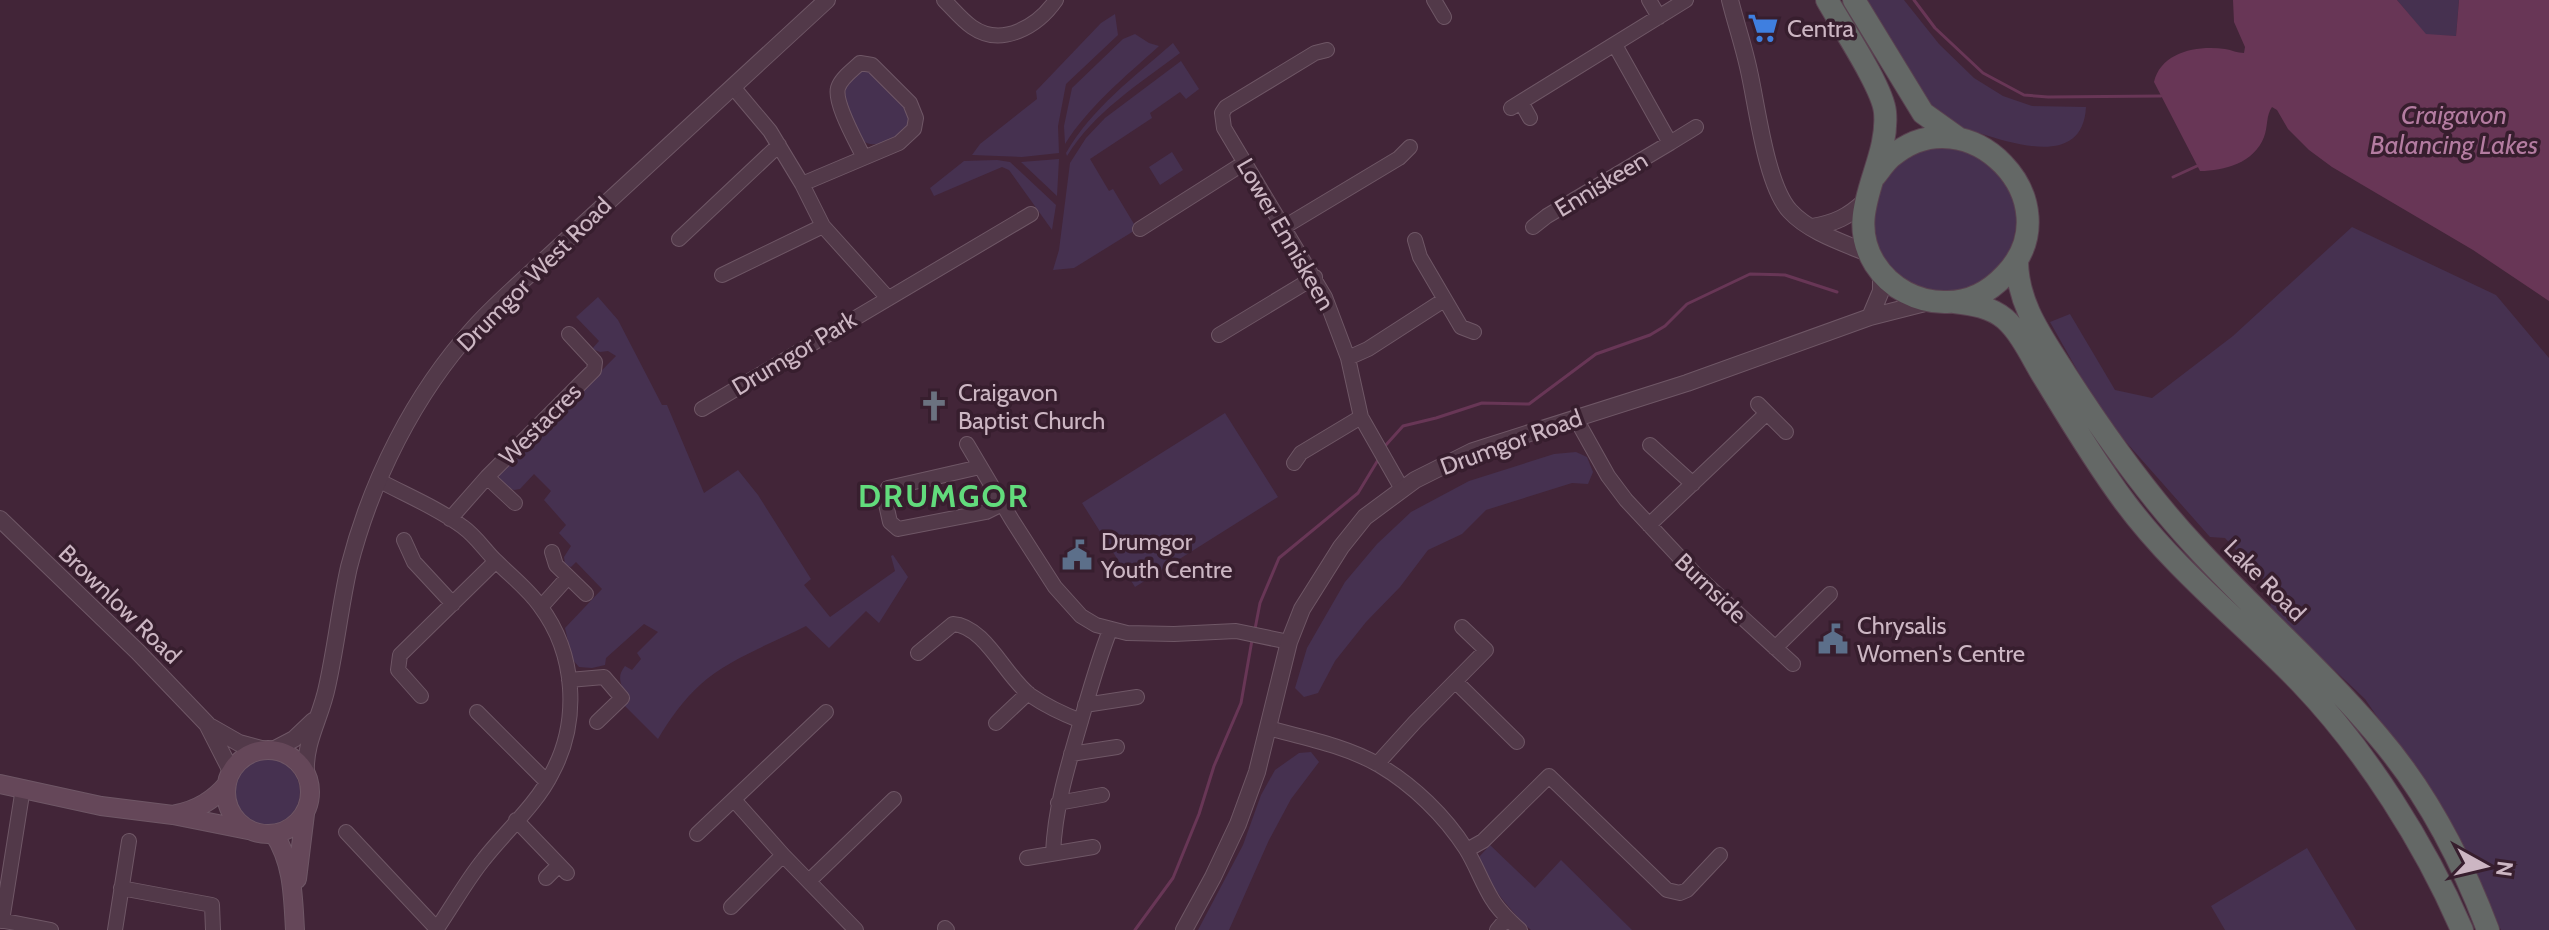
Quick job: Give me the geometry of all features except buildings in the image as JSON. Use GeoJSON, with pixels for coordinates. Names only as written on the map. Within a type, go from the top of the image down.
{"type":"FeatureCollection","features":[{"type":"Feature","properties":{"kind":"highway"},"geometry":{"type":"LineString","coordinates":[[1827,0],[1885,108],[1886,131],[1865,201],[1862,223],[1876,263],[1895,286],[1912,296],[1954,302],[1985,292],[2017,260],[2027,228],[2021,189],[2008,167],[1990,151],[1958,138],[1923,113],[1854,0]]}},
{"type":"Feature","properties":{"kind":"highway"},"geometry":{"type":"LineString","coordinates":[[1875,176],[1891,157],[1911,144],[1934,138],[1958,138]]}},
{"type":"Feature","properties":{"kind":"highway","name":"Lake Road"},"geometry":{"type":"LineString","coordinates":[[2017,260],[2017,277],[2026,309],[2100,428],[2160,507],[2193,544],[2334,686],[2380,738],[2446,834],[2488,930]]}},
{"type":"Feature","properties":{"kind":"highway","name":"Lake Road"},"geometry":{"type":"LineString","coordinates":[[1954,302],[1974,304],[2005,319],[2125,502],[2182,569],[2264,646],[2326,711],[2387,794],[2423,850],[2462,930]]}},
{"type":"Feature","properties":{"kind":"main road"},"geometry":{"type":"LineString","coordinates":[[173,815],[217,797],[246,756],[269,750],[293,758],[306,774],[310,787],[294,906]]}},
{"type":"Feature","properties":{"kind":"main road"},"geometry":{"type":"LineString","coordinates":[[229,778],[226,798],[230,811],[248,830]]}},
{"type":"Feature","properties":{"kind":"main road"},"geometry":{"type":"LineString","coordinates":[[0,784],[101,806],[173,815],[261,834],[286,831],[305,813]]}},
{"type":"Feature","properties":{"kind":"main road"},"geometry":{"type":"LineString","coordinates":[[274,834],[287,861],[295,930]]}},
{"type":"Feature","properties":{"kind":"street","name":"Drumgor West Road"},"geometry":{"type":"LineString","coordinates":[[306,774],[306,753],[327,690],[349,569],[378,480],[417,406],[474,328],[634,176],[827,0]]}},
{"type":"Feature","properties":{"kind":"street"},"geometry":{"type":"LineString","coordinates":[[944,0],[974,29],[1005,36],[1029,27],[1056,0]]}},
{"type":"Feature","properties":{"kind":"street"},"geometry":{"type":"LineString","coordinates":[[1434,0],[1444,17]]}},
{"type":"Feature","properties":{"kind":"street"},"geometry":{"type":"LineString","coordinates":[[1649,0],[1659,17]]}},
{"type":"Feature","properties":{"kind":"street"},"geometry":{"type":"LineString","coordinates":[[1530,118],[1516,105],[1686,0]]}},
{"type":"Feature","properties":{"kind":"street"},"geometry":{"type":"LineString","coordinates":[[1730,0],[1776,189],[1788,209],[1812,227],[1876,263],[1881,291],[1870,317]]}},
{"type":"Feature","properties":{"kind":"street","name":"Enniskeen"},"geometry":{"type":"LineString","coordinates":[[1615,45],[1670,143]]}},
{"type":"Feature","properties":{"kind":"street","name":"Lower Enniskeen"},"geometry":{"type":"LineString","coordinates":[[1327,50],[1315,53],[1218,109],[1224,128],[1325,297],[1348,358],[1361,417],[1402,489]]}},
{"type":"Feature","properties":{"kind":"street"},"geometry":{"type":"LineString","coordinates":[[802,184],[899,143],[914,129],[916,118],[910,103],[867,63],[860,63],[844,78],[837,90],[863,156]]}},
{"type":"Feature","properties":{"kind":"street"},"geometry":{"type":"LineString","coordinates":[[733,87],[779,145],[823,226],[887,297]]}},
{"type":"Feature","properties":{"kind":"street","name":"Enniskeen"},"geometry":{"type":"LineString","coordinates":[[1533,227],[1696,127]]}},
{"type":"Feature","properties":{"kind":"street"},"geometry":{"type":"LineString","coordinates":[[679,239],[779,145]]}},
{"type":"Feature","properties":{"kind":"street"},"geometry":{"type":"LineString","coordinates":[[1284,227],[1399,158],[1410,147]]}},
{"type":"Feature","properties":{"kind":"street"},"geometry":{"type":"LineString","coordinates":[[1140,229],[1244,163]]}},
{"type":"Feature","properties":{"kind":"street"},"geometry":{"type":"LineString","coordinates":[[1812,227],[1835,223],[1850,215],[1865,201]]}},
{"type":"Feature","properties":{"kind":"street","name":"Drumgor Park"},"geometry":{"type":"LineString","coordinates":[[702,409],[1031,214]]}},
{"type":"Feature","properties":{"kind":"street"},"geometry":{"type":"LineString","coordinates":[[722,275],[823,226]]}},
{"type":"Feature","properties":{"kind":"street"},"geometry":{"type":"LineString","coordinates":[[1415,240],[1420,257],[1461,327],[1474,332]]}},
{"type":"Feature","properties":{"kind":"street"},"geometry":{"type":"LineString","coordinates":[[1229,334],[1315,277]]}},
{"type":"Feature","properties":{"kind":"street"},"geometry":{"type":"LineString","coordinates":[[1348,358],[1368,349],[1444,300]]}},
{"type":"Feature","properties":{"kind":"street","name":"Drumgor Road"},"geometry":{"type":"LineString","coordinates":[[1184,930],[1238,824],[1257,772],[1289,642],[1302,609],[1341,547],[1365,517],[1402,489],[1473,451],[1687,383],[1870,317],[1931,301]]}},
{"type":"Feature","properties":{"kind":"street","name":"Westacres"},"geometry":{"type":"LineString","coordinates":[[450,519],[487,477],[594,370],[595,362],[569,334]]}},
{"type":"Feature","properties":{"kind":"street"},"geometry":{"type":"LineString","coordinates":[[1649,525],[1693,484],[1762,408],[1786,432]]}},
{"type":"Feature","properties":{"kind":"street"},"geometry":{"type":"LineString","coordinates":[[1294,463],[1301,453],[1361,417]]}},
{"type":"Feature","properties":{"kind":"street","name":"Burnside"},"geometry":{"type":"LineString","coordinates":[[1575,417],[1608,476],[1649,525],[1697,576],[1793,664]]}},
{"type":"Feature","properties":{"kind":"street"},"geometry":{"type":"LineString","coordinates":[[967,444],[1002,504],[1068,603],[1081,616],[1110,630],[1127,633],[1236,631],[1289,642]]}},
{"type":"Feature","properties":{"kind":"street"},"geometry":{"type":"LineString","coordinates":[[1650,445],[1693,484]]}},
{"type":"Feature","properties":{"kind":"street"},"geometry":{"type":"LineString","coordinates":[[980,467],[888,488],[884,495],[890,522],[898,529],[986,512],[1002,504]]}},
{"type":"Feature","properties":{"kind":"street","name":"Westacres"},"geometry":{"type":"LineString","coordinates":[[487,477],[515,503]]}},
{"type":"Feature","properties":{"kind":"street"},"geometry":{"type":"LineString","coordinates":[[346,832],[436,930],[482,861],[547,782],[567,740],[571,709],[569,680],[558,635],[521,583],[479,541],[450,519],[378,480]]}},
{"type":"Feature","properties":{"kind":"street","name":"Brownlow Road"},"geometry":{"type":"LineString","coordinates":[[0,519],[138,652],[207,724],[239,743],[269,750]]}},
{"type":"Feature","properties":{"kind":"street"},"geometry":{"type":"LineString","coordinates":[[404,540],[414,562],[453,604]]}},
{"type":"Feature","properties":{"kind":"street"},"geometry":{"type":"LineString","coordinates":[[552,552],[556,565],[586,594]]}},
{"type":"Feature","properties":{"kind":"street"},"geometry":{"type":"LineString","coordinates":[[421,696],[398,670],[400,655],[496,561]]}},
{"type":"Feature","properties":{"kind":"street"},"geometry":{"type":"LineString","coordinates":[[541,607],[568,577]]}},
{"type":"Feature","properties":{"kind":"street"},"geometry":{"type":"LineString","coordinates":[[1775,648],[1830,594]]}},
{"type":"Feature","properties":{"kind":"street"},"geometry":{"type":"LineString","coordinates":[[918,653],[953,624],[969,627],[1028,693],[1052,709],[1081,721]]}},
{"type":"Feature","properties":{"kind":"street"},"geometry":{"type":"LineString","coordinates":[[1377,764],[1486,650],[1462,627]]}},
{"type":"Feature","properties":{"kind":"street"},"geometry":{"type":"LineString","coordinates":[[1053,853],[1058,803],[1110,630]]}},
{"type":"Feature","properties":{"kind":"street"},"geometry":{"type":"LineString","coordinates":[[569,680],[604,677],[622,698],[597,722]]}},
{"type":"Feature","properties":{"kind":"street"},"geometry":{"type":"LineString","coordinates":[[1456,682],[1517,742]]}},
{"type":"Feature","properties":{"kind":"street"},"geometry":{"type":"LineString","coordinates":[[996,723],[1028,693]]}},
{"type":"Feature","properties":{"kind":"street"},"geometry":{"type":"LineString","coordinates":[[1085,705],[1137,697]]}},
{"type":"Feature","properties":{"kind":"street","name":"Drumgor West Road"},"geometry":{"type":"LineString","coordinates":[[269,750],[284,746],[303,731],[321,708]]}},
{"type":"Feature","properties":{"kind":"street"},"geometry":{"type":"LineString","coordinates":[[477,712],[547,782]]}},
{"type":"Feature","properties":{"kind":"street"},"geometry":{"type":"LineString","coordinates":[[697,834],[826,712]]}},
{"type":"Feature","properties":{"kind":"street","name":"Brownlow Road"},"geometry":{"type":"LineString","coordinates":[[207,724],[229,778]]}},
{"type":"Feature","properties":{"kind":"street"},"geometry":{"type":"LineString","coordinates":[[1268,728],[1377,764],[1426,802],[1467,850],[1492,900],[1520,930]]}},
{"type":"Feature","properties":{"kind":"street"},"geometry":{"type":"LineString","coordinates":[[1071,754],[1117,747]]}},
{"type":"Feature","properties":{"kind":"street"},"geometry":{"type":"LineString","coordinates":[[1467,850],[1483,841],[1549,776],[1667,890],[1680,893],[1687,890],[1720,855]]}},
{"type":"Feature","properties":{"kind":"street"},"geometry":{"type":"LineString","coordinates":[[23,788],[1,920],[51,930]]}},
{"type":"Feature","properties":{"kind":"street"},"geometry":{"type":"LineString","coordinates":[[1058,803],[1102,795]]}},
{"type":"Feature","properties":{"kind":"street"},"geometry":{"type":"LineString","coordinates":[[809,881],[894,799]]}},
{"type":"Feature","properties":{"kind":"street"},"geometry":{"type":"LineString","coordinates":[[735,801],[856,930]]}},
{"type":"Feature","properties":{"kind":"street"},"geometry":{"type":"LineString","coordinates":[[516,820],[563,869],[546,878]]}},
{"type":"Feature","properties":{"kind":"street"},"geometry":{"type":"LineString","coordinates":[[115,930],[129,841]]}},
{"type":"Feature","properties":{"kind":"street"},"geometry":{"type":"LineString","coordinates":[[1027,858],[1093,847]]}},
{"type":"Feature","properties":{"kind":"street"},"geometry":{"type":"LineString","coordinates":[[731,907],[783,855]]}},
{"type":"Feature","properties":{"kind":"street"},"geometry":{"type":"LineString","coordinates":[[121,888],[212,905],[213,930]]}},
{"type":"Feature","properties":{"kind":"street"},"geometry":{"type":"LineString","coordinates":[[1497,930],[1507,918]]}},
{"type":"Feature","properties":{"kind":"shaded area"},"geometry":{"type":"Polygon","coordinates":[[[1867,0],[1904,0],[1939,44],[1974,78],[2003,96],[2032,106],[2086,107],[2082,126],[2074,138],[2046,147],[2013,143],[1944,119],[1922,97],[1867,0]]]}},
{"type":"Feature","properties":{"kind":"shaded area"},"geometry":{"type":"Polygon","coordinates":[[[2397,0],[2459,0],[2456,36],[2426,35],[2397,0]]]}},
{"type":"Feature","properties":{"kind":"shaded area"},"geometry":{"type":"Polygon","coordinates":[[[1115,14],[1118,35],[1066,84],[1058,126],[1059,153],[1022,157],[972,155],[980,144],[1037,99],[1036,91],[1101,23],[1115,14]]]}},
{"type":"Feature","properties":{"kind":"shaded area"},"geometry":{"type":"Polygon","coordinates":[[[1135,34],[1159,46],[1097,104],[1065,144],[1064,126],[1072,88],[1123,39],[1135,34]]]}},
{"type":"Feature","properties":{"kind":"shaded area"},"geometry":{"type":"Polygon","coordinates":[[[1173,43],[1180,53],[1104,112],[1067,156],[1076,137],[1101,107],[1173,43]]]}},
{"type":"Feature","properties":{"kind":"shaded area"},"geometry":{"type":"Polygon","coordinates":[[[1181,61],[1199,89],[1186,99],[1180,92],[1150,113],[1152,118],[1090,159],[1137,229],[1074,268],[1053,270],[1059,250],[1070,163],[1086,138],[1105,118],[1181,61]]]}},
{"type":"Feature","properties":{"kind":"shaded area"},"geometry":{"type":"Polygon","coordinates":[[[864,70],[872,71],[906,106],[911,119],[904,133],[877,144],[862,140],[846,101],[847,84],[864,70]]]}},
{"type":"Feature","properties":{"kind":"shaded area"},"geometry":{"type":"Polygon","coordinates":[[[1944,148],[1971,154],[1995,169],[2010,193],[2016,220],[2010,247],[1995,271],[1971,286],[1944,292],[1917,286],[1893,271],[1878,247],[1872,220],[1878,193],[1893,169],[1917,154],[1944,148]]]}},
{"type":"Feature","properties":{"kind":"shaded area"},"geometry":{"type":"Polygon","coordinates":[[[1172,152],[1183,170],[1160,185],[1149,167],[1172,152]]]}},
{"type":"Feature","properties":{"kind":"shaded area"},"geometry":{"type":"Polygon","coordinates":[[[1059,159],[1057,196],[1021,162],[1059,159]]]}},
{"type":"Feature","properties":{"kind":"shaded area"},"geometry":{"type":"Polygon","coordinates":[[[964,161],[1010,162],[1056,205],[1052,230],[1009,170],[1002,167],[934,196],[930,188],[964,161]]]}},
{"type":"Feature","properties":{"kind":"shaded area"},"geometry":{"type":"Polygon","coordinates":[[[2352,227],[2496,295],[2549,358],[2549,930],[2501,930],[2457,832],[2365,699],[2270,609],[2272,589],[2225,538],[2210,537],[2103,416],[2050,322],[2070,314],[2115,390],[2152,398],[2233,336],[2352,227]]]}},
{"type":"Feature","properties":{"kind":"shaded area"},"geometry":{"type":"Polygon","coordinates":[[[598,297],[618,320],[662,405],[667,405],[704,493],[738,470],[758,495],[811,579],[804,585],[830,617],[895,571],[891,556],[908,577],[879,623],[866,611],[829,648],[806,626],[724,667],[689,696],[658,739],[624,705],[627,696],[620,677],[625,666],[632,670],[641,659],[637,653],[658,632],[644,624],[606,658],[605,665],[579,667],[572,659],[565,628],[602,589],[576,562],[571,567],[565,565],[564,557],[571,546],[559,533],[566,525],[544,500],[551,491],[534,474],[520,489],[514,490],[500,484],[499,474],[616,356],[608,351],[592,349],[599,341],[576,317],[598,297]]]}},
{"type":"Feature","properties":{"kind":"shaded area"},"geometry":{"type":"Polygon","coordinates":[[[1225,413],[1278,497],[1135,587],[1082,503],[1225,413]]]}},
{"type":"Feature","properties":{"kind":"shaded area"},"geometry":{"type":"Polygon","coordinates":[[[1576,452],[1587,457],[1593,472],[1588,484],[1572,483],[1486,510],[1462,534],[1428,550],[1335,661],[1318,693],[1304,697],[1295,688],[1307,648],[1345,582],[1377,544],[1411,512],[1469,481],[1554,454],[1576,452]]]}},
{"type":"Feature","properties":{"kind":"shaded area"},"geometry":{"type":"Polygon","coordinates":[[[1311,752],[1319,762],[1291,799],[1269,840],[1229,930],[1198,930],[1243,845],[1261,795],[1275,770],[1299,753],[1311,752]]]}},
{"type":"Feature","properties":{"kind":"shaded area"},"geometry":{"type":"Polygon","coordinates":[[[267,759],[280,762],[290,769],[297,779],[300,792],[297,805],[290,815],[280,822],[267,825],[254,822],[244,815],[237,805],[234,792],[237,779],[244,769],[254,762],[267,759]]]}},
{"type":"Feature","properties":{"kind":"shaded area"},"geometry":{"type":"Polygon","coordinates":[[[1490,845],[1535,888],[1561,860],[1632,930],[1531,930],[1500,896],[1482,866],[1479,857],[1490,845]]]}},
{"type":"Feature","properties":{"kind":"shaded area"},"geometry":{"type":"Polygon","coordinates":[[[2307,848],[2356,930],[2225,930],[2211,906],[2307,848]]]}},
{"type":"Feature","properties":{"kind":"water","name":"Craigavon Balancing Lakes"},"geometry":{"type":"Polygon","coordinates":[[[2233,0],[2397,0],[2426,34],[2456,36],[2459,0],[2549,0],[2549,301],[2473,250],[2332,167],[2288,129],[2272,107],[2264,137],[2253,153],[2237,164],[2200,171],[2154,82],[2164,64],[2182,53],[2214,48],[2244,53],[2245,47],[2234,22],[2233,0]]]}},
{"type":"Feature","properties":{"kind":"waterway"},"geometry":{"type":"LineString","coordinates":[[1914,0],[1935,28],[1983,73],[2024,95],[2161,96]]}},
{"type":"Feature","properties":{"kind":"waterway"},"geometry":{"type":"LineString","coordinates":[[2173,177],[2197,166]]}},
{"type":"Feature","properties":{"kind":"waterway"},"geometry":{"type":"LineString","coordinates":[[1385,446],[1403,426],[1482,403],[1529,404],[1596,354],[1650,335],[1665,326],[1687,304],[1750,274],[1785,275],[1837,292]]}},
{"type":"Feature","properties":{"kind":"waterway"},"geometry":{"type":"LineString","coordinates":[[1255,629],[1260,603],[1279,558],[1358,493],[1378,460]]}},
{"type":"Feature","properties":{"kind":"waterway"},"geometry":{"type":"LineString","coordinates":[[1135,930],[1173,878],[1199,814],[1214,766],[1241,703],[1252,640]]}},
{"type":"Feature","properties":{"kind":"place","name":"Centra"},"geometry":{"type":"Point","coordinates":[1763,28]}},
{"type":"Feature","properties":{"kind":"place","name":"Craigavon Baptist Church"},"geometry":{"type":"Point","coordinates":[934,406]}},
{"type":"Feature","properties":{"kind":"place","name":"Drumgor Youth Centre"},"geometry":{"type":"Point","coordinates":[1077,555]}},
{"type":"Feature","properties":{"kind":"place","name":"Chrysalis Women's Centre"},"geometry":{"type":"Point","coordinates":[1833,639]}},
{"type":"Feature","properties":{"kind":"district","name":"DRUMGOR"},"geometry":{"type":"Point","coordinates":[944,495]}}]}
